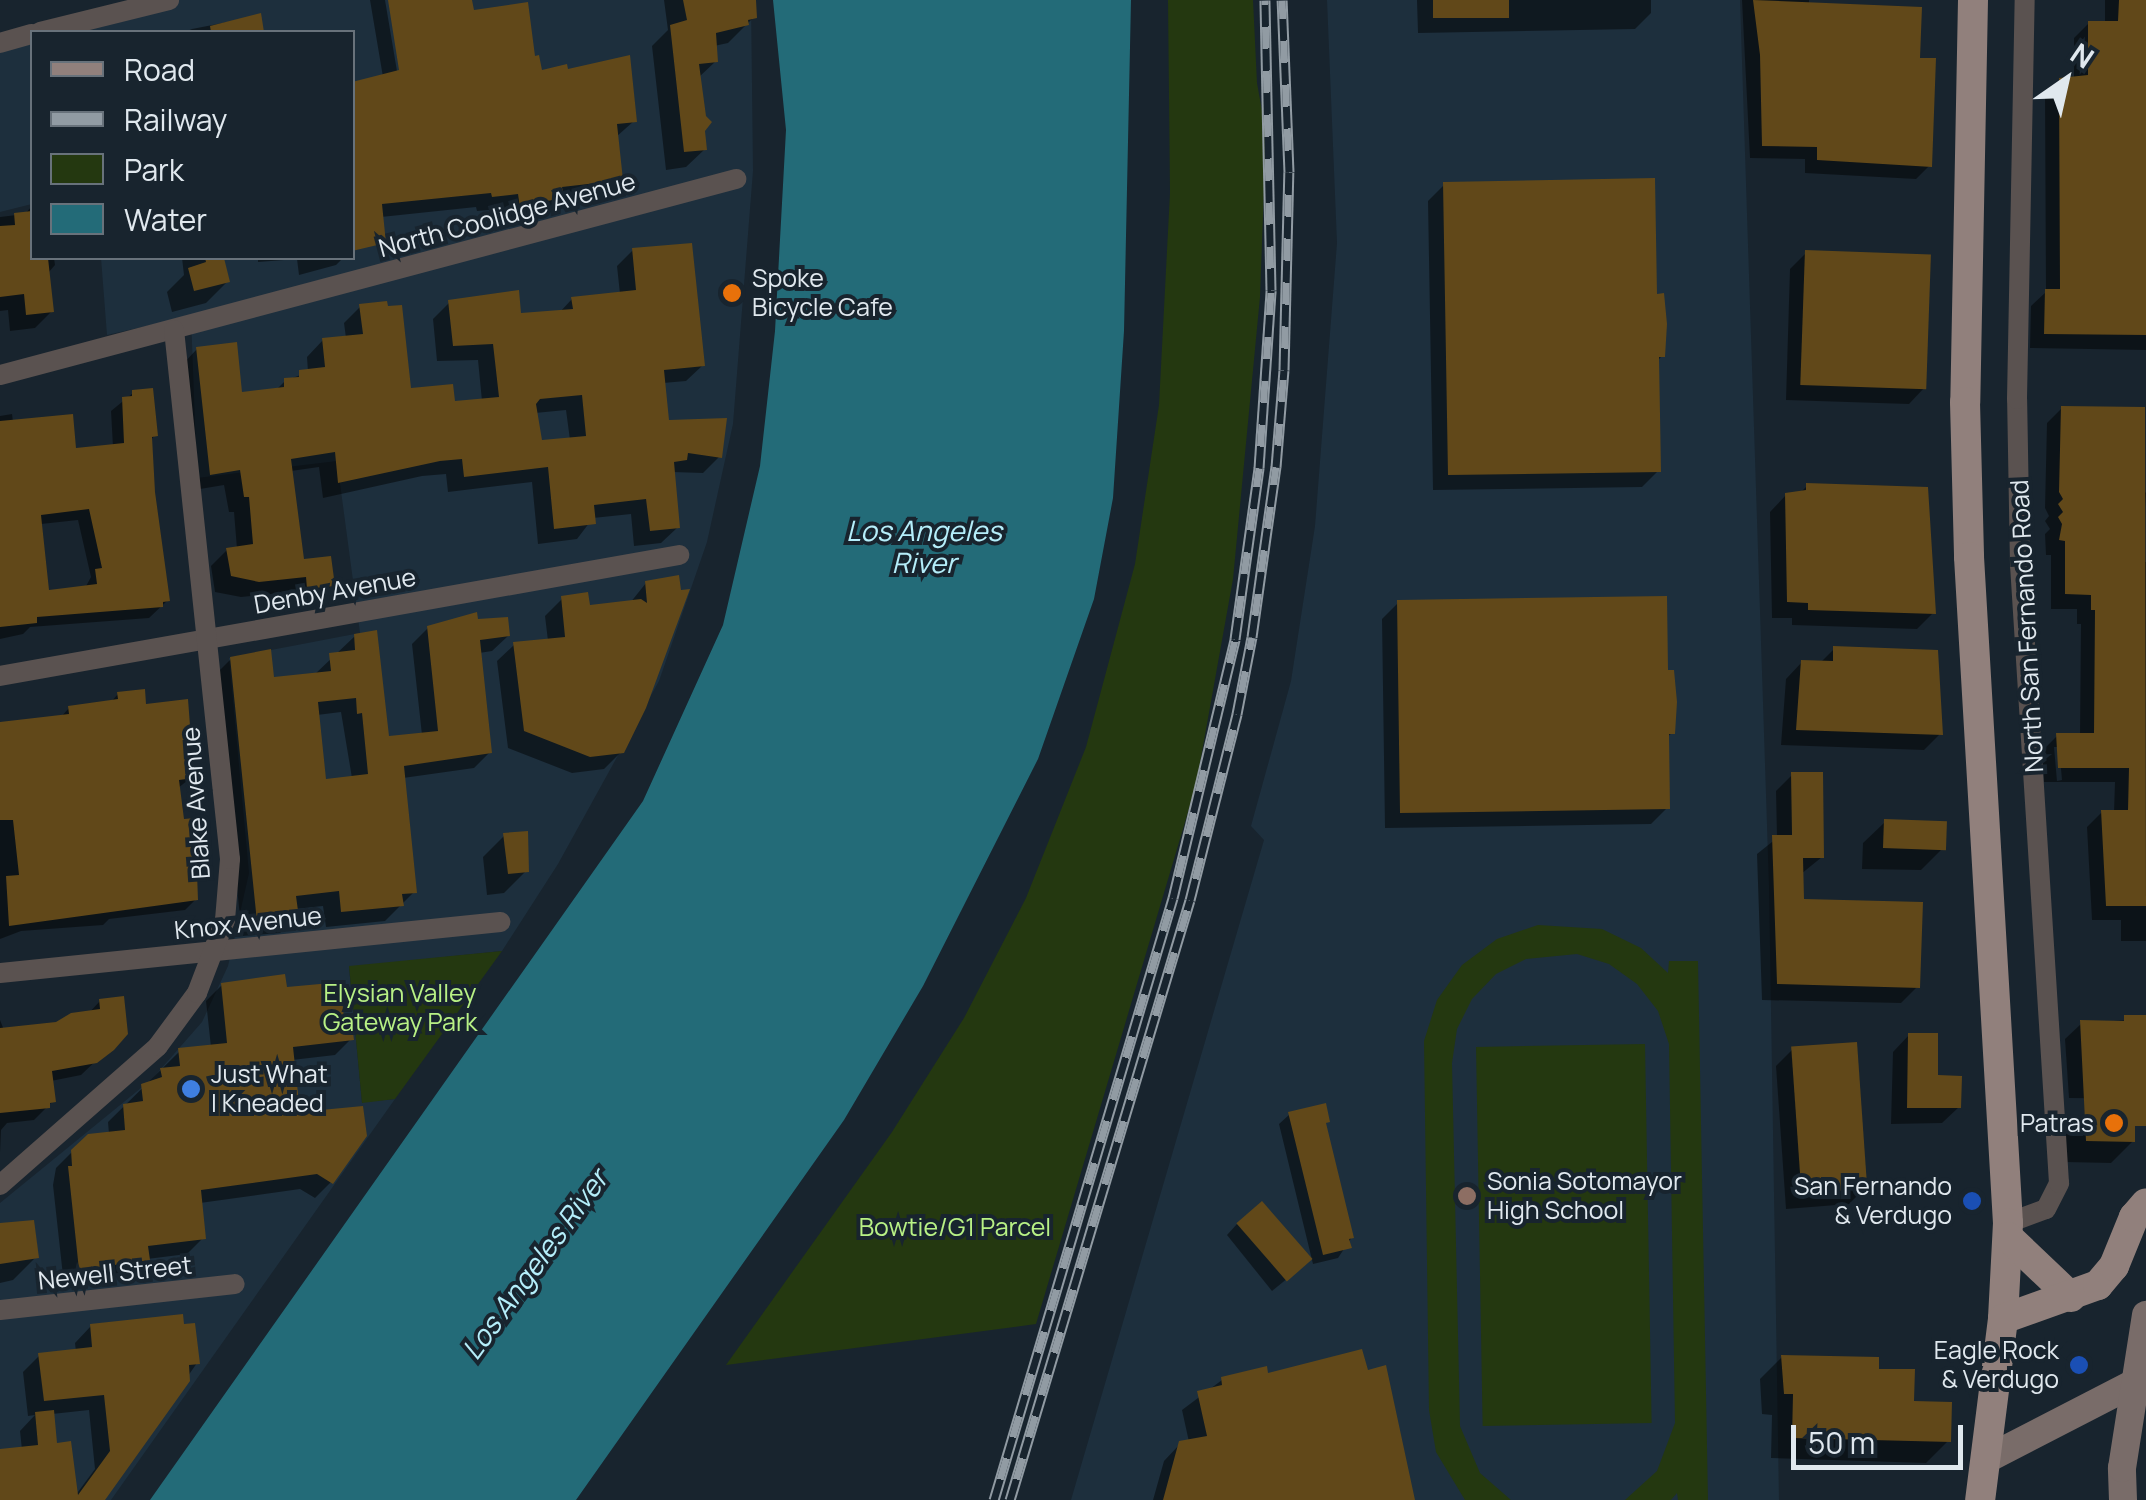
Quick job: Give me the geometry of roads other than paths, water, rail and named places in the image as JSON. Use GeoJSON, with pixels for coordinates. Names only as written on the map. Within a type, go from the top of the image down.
{"type":"FeatureCollection","features":[{"type":"Feature","properties":{"kind":"main road"},"geometry":{"type":"LineString","coordinates":[[1972,0],[1965,402],[1968,557],[2008,1230],[2003,1319],[1980,1500]]}},
{"type":"Feature","properties":{"kind":"main road"},"geometry":{"type":"LineString","coordinates":[[2003,1319],[2071,1298],[2108,1276],[2134,1218],[2146,1202]]}},
{"type":"Feature","properties":{"kind":"main road"},"geometry":{"type":"LineString","coordinates":[[2008,1230],[2071,1298]]}},
{"type":"Feature","properties":{"kind":"main road"},"geometry":{"type":"LineString","coordinates":[[2122,1500],[2146,1314]]}},
{"type":"Feature","properties":{"kind":"main road"},"geometry":{"type":"LineString","coordinates":[[1986,1460],[2140,1380]]}},
{"type":"Feature","properties":{"kind":"street"},"geometry":{"type":"LineString","coordinates":[[48,30],[169,0]]}},
{"type":"Feature","properties":{"kind":"street","name":"North San Fernando Road"},"geometry":{"type":"LineString","coordinates":[[2008,1230],[2046,1209],[2058,1184],[2020,565],[2017,399],[2025,0]]}},
{"type":"Feature","properties":{"kind":"street"},"geometry":{"type":"LineString","coordinates":[[0,43],[30,35]]}},
{"type":"Feature","properties":{"kind":"street","name":"North Coolidge Avenue"},"geometry":{"type":"LineString","coordinates":[[0,375],[736,179]]}},
{"type":"Feature","properties":{"kind":"street","name":"Blake Avenue"},"geometry":{"type":"LineString","coordinates":[[0,1185],[158,1046],[198,993],[225,920],[230,859],[174,330]]}},
{"type":"Feature","properties":{"kind":"street","name":"Denby Avenue"},"geometry":{"type":"LineString","coordinates":[[0,676],[679,555]]}},
{"type":"Feature","properties":{"kind":"street","name":"Knox Avenue"},"geometry":{"type":"LineString","coordinates":[[0,974],[500,922]]}},
{"type":"Feature","properties":{"kind":"street","name":"Newell Street"},"geometry":{"type":"LineString","coordinates":[[0,1310],[236,1284]]}},
{"type":"Feature","properties":{"kind":"water","name":"Los Angeles River"},"geometry":{"type":"Polygon","coordinates":[[[773,0],[1131,0],[1124,331],[1113,498],[1094,599],[1038,759],[923,986],[844,1120],[576,1500],[150,1500],[643,801],[723,625],[760,466],[775,331],[786,130],[773,0]]]}},
{"type":"Feature","properties":{"kind":"railway"},"geometry":{"type":"LineString","coordinates":[[994,1500],[1173,898],[1235,639],[1259,468],[1271,290],[1265,0]]}},
{"type":"Feature","properties":{"kind":"railway"},"geometry":{"type":"LineString","coordinates":[[1010,1500],[1190,900],[1237,714],[1252,637],[1276,467],[1284,370],[1289,172],[1282,0]]}},
{"type":"Feature","properties":{"kind":"place","name":"Spoke Bicycle Cafe"},"geometry":{"type":"Point","coordinates":[732,293]}},
{"type":"Feature","properties":{"kind":"place","name":"Just What I Kneaded"},"geometry":{"type":"Point","coordinates":[191,1089]}},
{"type":"Feature","properties":{"kind":"place","name":"Patras"},"geometry":{"type":"Point","coordinates":[2114,1123]}},
{"type":"Feature","properties":{"kind":"place","name":"Sonia Sotomayor High School"},"geometry":{"type":"Point","coordinates":[1467,1196]}},
{"type":"Feature","properties":{"kind":"place","name":"San Fernando & Verdugo"},"geometry":{"type":"Point","coordinates":[1972,1201]}},
{"type":"Feature","properties":{"kind":"place","name":"Eagle Rock & Verdugo"},"geometry":{"type":"Point","coordinates":[2079,1365]}},
{"type":"Feature","properties":{"kind":"park label","name":"Elysian Valley Gateway Park"},"geometry":{"type":"Point","coordinates":[400,1008]}},
{"type":"Feature","properties":{"kind":"park label","name":"Bowtie/G1 Parcel"},"geometry":{"type":"Point","coordinates":[955,1227]}}]}
